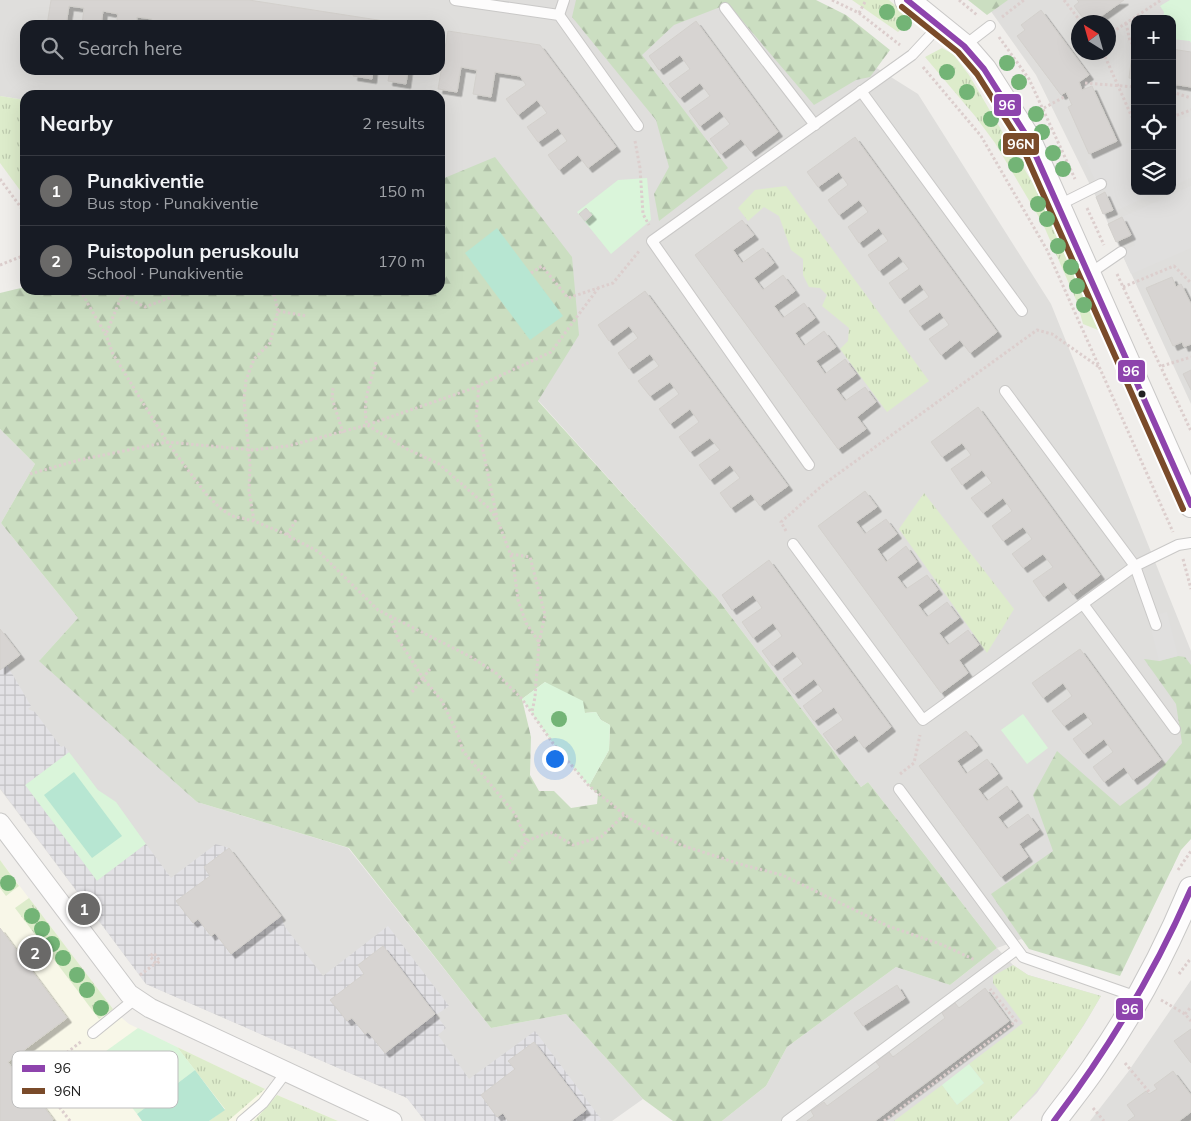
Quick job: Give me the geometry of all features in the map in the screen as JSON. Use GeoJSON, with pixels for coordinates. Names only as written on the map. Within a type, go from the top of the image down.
{"type":"FeatureCollection","features":[{"type":"Feature","properties":{"kind":"street"},"geometry":{"type":"LineString","coordinates":[[907,0],[964,46],[1002,94],[1028,138],[1191,505]]}},
{"type":"Feature","properties":{"kind":"street"},"geometry":{"type":"LineString","coordinates":[[0,823],[122,987],[135,999],[392,1121]]}},
{"type":"Feature","properties":{"kind":"street"},"geometry":{"type":"LineString","coordinates":[[1054,1121],[1098,1063],[1137,997],[1185,914],[1191,889]]}},
{"type":"Feature","properties":{"kind":"lane"},"geometry":{"type":"LineString","coordinates":[[455,0],[559,15],[636,123]]}},
{"type":"Feature","properties":{"kind":"lane"},"geometry":{"type":"LineString","coordinates":[[559,15],[564,0]]}},
{"type":"Feature","properties":{"kind":"lane"},"geometry":{"type":"LineString","coordinates":[[725,8],[815,125]]}},
{"type":"Feature","properties":{"kind":"lane"},"geometry":{"type":"LineString","coordinates":[[810,465],[652,241],[912,55],[940,25]]}},
{"type":"Feature","properties":{"kind":"lane"},"geometry":{"type":"LineString","coordinates":[[964,46],[990,26]]}},
{"type":"Feature","properties":{"kind":"lane"},"geometry":{"type":"LineString","coordinates":[[862,91],[1022,311]]}},
{"type":"Feature","properties":{"kind":"lane"},"geometry":{"type":"LineString","coordinates":[[1059,205],[1101,184]]}},
{"type":"Feature","properties":{"kind":"lane"},"geometry":{"type":"LineString","coordinates":[[1089,274],[1121,252]]}},
{"type":"Feature","properties":{"kind":"lane"},"geometry":{"type":"LineString","coordinates":[[1005,391],[1135,566],[1156,626]]}},
{"type":"Feature","properties":{"kind":"lane"},"geometry":{"type":"LineString","coordinates":[[793,544],[923,720],[1135,566],[1178,545],[1191,543]]}},
{"type":"Feature","properties":{"kind":"lane"},"geometry":{"type":"LineString","coordinates":[[1084,604],[1175,729]]}},
{"type":"Feature","properties":{"kind":"lane"},"geometry":{"type":"LineString","coordinates":[[899,789],[1023,957],[1038,964],[1137,997]]}},
{"type":"Feature","properties":{"kind":"lane"},"geometry":{"type":"LineString","coordinates":[[786,1121],[1016,950]]}},
{"type":"Feature","properties":{"kind":"lane"},"geometry":{"type":"LineString","coordinates":[[93,1034],[135,999]]}},
{"type":"Feature","properties":{"kind":"lane"},"geometry":{"type":"LineString","coordinates":[[242,1121],[263,1103],[287,1071]]}},
{"type":"Feature","properties":{"kind":"path"},"geometry":{"type":"LineString","coordinates":[[832,0],[859,14],[912,55],[981,136],[1012,186],[1048,250],[1178,545],[1191,589]]}},
{"type":"Feature","properties":{"kind":"path"},"geometry":{"type":"LineString","coordinates":[[859,14],[866,0]]}},
{"type":"Feature","properties":{"kind":"path"},"geometry":{"type":"LineString","coordinates":[[990,26],[1024,0]]}},
{"type":"Feature","properties":{"kind":"path"},"geometry":{"type":"LineString","coordinates":[[1064,0],[1076,15]]}},
{"type":"Feature","properties":{"kind":"path"},"geometry":{"type":"LineString","coordinates":[[1116,30],[1161,0]]}},
{"type":"Feature","properties":{"kind":"path"},"geometry":{"type":"LineString","coordinates":[[1126,23],[1131,42]]}},
{"type":"Feature","properties":{"kind":"path"},"geometry":{"type":"LineString","coordinates":[[1107,60],[1116,85],[1131,116]]}},
{"type":"Feature","properties":{"kind":"path"},"geometry":{"type":"LineString","coordinates":[[1084,83],[1131,87]]}},
{"type":"Feature","properties":{"kind":"path"},"geometry":{"type":"LineString","coordinates":[[1176,93],[1191,98]]}},
{"type":"Feature","properties":{"kind":"path"},"geometry":{"type":"LineString","coordinates":[[1044,108],[1064,97]]}},
{"type":"Feature","properties":{"kind":"path"},"geometry":{"type":"LineString","coordinates":[[1176,116],[1191,110]]}},
{"type":"Feature","properties":{"kind":"path"},"geometry":{"type":"LineString","coordinates":[[636,123],[643,214],[648,225]]}},
{"type":"Feature","properties":{"kind":"path"},"geometry":{"type":"LineString","coordinates":[[0,179],[20,206]]}},
{"type":"Feature","properties":{"kind":"path"},"geometry":{"type":"LineString","coordinates":[[531,273],[542,266],[568,298],[613,283],[642,247],[652,241]]}},
{"type":"Feature","properties":{"kind":"path"},"geometry":{"type":"LineString","coordinates":[[0,265],[20,257]]}},
{"type":"Feature","properties":{"kind":"path"},"geometry":{"type":"LineString","coordinates":[[1123,287],[1174,266],[1191,283]]}},
{"type":"Feature","properties":{"kind":"path"},"geometry":{"type":"LineString","coordinates":[[30,474],[79,460],[167,442],[248,450],[288,446],[343,433],[480,385],[551,352],[599,287]]}},
{"type":"Feature","properties":{"kind":"path"},"geometry":{"type":"LineString","coordinates":[[83,295],[106,335],[113,354],[167,442],[190,474],[221,509],[232,516],[254,521],[287,535],[320,552],[378,610],[471,656],[496,673],[522,699],[552,742],[589,786],[624,815],[681,845],[742,865],[782,875],[888,926],[943,945],[992,968]]}},
{"type":"Feature","properties":{"kind":"path"},"geometry":{"type":"LineString","coordinates":[[106,335],[122,295],[145,307],[169,298],[172,295]]}},
{"type":"Feature","properties":{"kind":"path"},"geometry":{"type":"LineString","coordinates":[[254,521],[249,491],[244,399],[246,380],[254,359],[270,343],[278,312],[274,295]]}},
{"type":"Feature","properties":{"kind":"path"},"geometry":{"type":"LineString","coordinates":[[278,312],[307,316]]}},
{"type":"Feature","properties":{"kind":"path"},"geometry":{"type":"LineString","coordinates":[[793,544],[781,522],[791,512],[824,484],[1036,328],[1052,334],[1099,367]]}},
{"type":"Feature","properties":{"kind":"path"},"geometry":{"type":"LineString","coordinates":[[1162,366],[1191,357]]}},
{"type":"Feature","properties":{"kind":"path"},"geometry":{"type":"LineString","coordinates":[[376,362],[372,380],[366,391],[364,411],[367,425],[405,448],[439,464],[490,509],[498,521]]}},
{"type":"Feature","properties":{"kind":"path"},"geometry":{"type":"LineString","coordinates":[[480,385],[476,417],[498,521],[511,554],[518,600],[526,623],[539,642]]}},
{"type":"Feature","properties":{"kind":"path"},"geometry":{"type":"LineString","coordinates":[[333,388],[332,398],[343,433]]}},
{"type":"Feature","properties":{"kind":"path"},"geometry":{"type":"LineString","coordinates":[[287,535],[296,520]]}},
{"type":"Feature","properties":{"kind":"path"},"geometry":{"type":"LineString","coordinates":[[511,554],[530,557],[545,615],[539,642],[532,712]]}},
{"type":"Feature","properties":{"kind":"path"},"geometry":{"type":"LineString","coordinates":[[390,616],[398,639],[423,678],[442,701],[458,735],[463,751],[516,814],[527,841]]}},
{"type":"Feature","properties":{"kind":"path"},"geometry":{"type":"LineString","coordinates":[[412,692],[430,669]]}},
{"type":"Feature","properties":{"kind":"path"},"geometry":{"type":"LineString","coordinates":[[899,789],[902,781],[898,775],[914,763],[923,720]]}},
{"type":"Feature","properties":{"kind":"path"},"geometry":{"type":"LineString","coordinates":[[509,864],[527,841],[550,832],[573,845],[601,836],[624,815]]}},
{"type":"Feature","properties":{"kind":"path"},"geometry":{"type":"LineString","coordinates":[[136,978],[149,968],[156,963],[150,956],[154,953],[160,961],[156,964],[152,960],[149,955]]}},
{"type":"Feature","properties":{"kind":"path"},"geometry":{"type":"LineString","coordinates":[[884,1121],[1016,1021],[980,977]]}},
{"type":"Feature","properties":{"kind":"path"},"geometry":{"type":"LineString","coordinates":[[1160,1000],[1185,1014],[1191,1021]]}},
{"type":"Feature","properties":{"kind":"path"},"geometry":{"type":"LineString","coordinates":[[1185,1014],[1191,1008]]}},
{"type":"Feature","properties":{"kind":"path"},"geometry":{"type":"LineString","coordinates":[[70,1051],[93,1034]]}},
{"type":"Feature","properties":{"kind":"path"},"geometry":{"type":"LineString","coordinates":[[1122,1060],[1150,1093]]}},
{"type":"Feature","properties":{"kind":"path"},"geometry":{"type":"LineString","coordinates":[[1090,1105],[1104,1121]]}},
{"type":"Feature","properties":{"kind":"path"},"geometry":{"type":"LineString","coordinates":[[60,1108],[70,1121]]}},
{"type":"Feature","properties":{"kind":"shaded area"},"geometry":{"type":"Polygon","coordinates":[[[0,0],[768,0],[918,94],[1051,304],[1191,651],[1191,822],[1037,946],[1021,939],[997,948],[868,782],[861,787],[716,597],[538,400],[445,273],[445,90],[20,90],[20,99],[0,96],[0,0]]]}},
{"type":"Feature","properties":{"kind":"shaded area"},"geometry":{"type":"Polygon","coordinates":[[[977,0],[1191,0],[1191,404],[1096,197],[1036,75],[990,10],[977,0]]]}},
{"type":"Feature","properties":{"kind":"shaded area"},"geometry":{"type":"Polygon","coordinates":[[[1189,116],[1191,120],[1191,178],[1176,184],[1176,150],[1176,121],[1189,116]]]}},
{"type":"Feature","properties":{"kind":"shaded area"},"geometry":{"type":"Polygon","coordinates":[[[1130,142],[1131,195],[1151,195],[1113,212],[1101,184],[1097,185],[1086,161],[1130,142]]]}},
{"type":"Feature","properties":{"kind":"shaded area"},"geometry":{"type":"Polygon","coordinates":[[[1191,186],[1191,248],[1131,274],[1121,252],[1135,245],[1122,217],[1171,195],[1176,195],[1176,193],[1191,186]]]}},
{"type":"Feature","properties":{"kind":"shaded area"},"geometry":{"type":"Polygon","coordinates":[[[0,429],[35,464],[1,523],[78,618],[40,660],[197,802],[348,848],[491,1028],[566,1014],[643,1099],[612,1121],[425,1121],[407,1098],[146,984],[0,789],[0,429]]]}},
{"type":"Feature","properties":{"kind":"shaded area"},"geometry":{"type":"Polygon","coordinates":[[[1167,612],[1178,656],[1159,661],[1148,617],[1167,612]]]}},
{"type":"Feature","properties":{"kind":"shaded area"},"geometry":{"type":"Polygon","coordinates":[[[7,665],[31,706],[28,709],[35,712],[61,747],[64,746],[69,752],[25,785],[97,881],[146,844],[171,878],[216,844],[229,848],[204,867],[210,876],[176,901],[193,923],[198,919],[210,936],[281,916],[285,927],[323,976],[388,926],[449,1006],[436,1015],[446,1028],[438,1035],[469,1079],[535,1031],[601,1119],[598,1121],[571,1121],[586,1110],[534,1042],[509,1061],[515,1069],[481,1095],[497,1117],[503,1113],[508,1121],[425,1121],[407,1098],[146,984],[0,788],[0,670],[7,665]],[[383,946],[358,965],[364,974],[331,1000],[347,1021],[352,1018],[365,1034],[368,1032],[385,1053],[435,1014],[383,946]]]}},
{"type":"Feature","properties":{"kind":"shaded area"},"geometry":{"type":"Polygon","coordinates":[[[0,860],[116,1013],[129,1024],[277,1095],[338,1121],[0,1121],[0,860]]]}},
{"type":"Feature","properties":{"kind":"shaded area"},"geometry":{"type":"Polygon","coordinates":[[[997,948],[1013,965],[1028,975],[1101,996],[1084,1025],[1037,1093],[1009,1121],[722,1121],[766,1086],[787,1047],[896,967],[950,985],[997,948]]]}},
{"type":"Feature","properties":{"kind":"shaded area"},"geometry":{"type":"Polygon","coordinates":[[[1191,980],[1191,1121],[1090,1121],[1128,1072],[1191,980]]]}},
{"type":"Feature","properties":{"kind":"green space"},"geometry":{"type":"Polygon","coordinates":[[[576,0],[816,0],[846,15],[890,50],[870,77],[856,80],[814,105],[728,4],[674,25],[642,55],[728,168],[659,221],[654,194],[669,167],[656,120],[572,17],[576,0]]]}},
{"type":"Feature","properties":{"kind":"green space"},"geometry":{"type":"Polygon","coordinates":[[[852,0],[889,0],[912,20],[898,32],[852,0]]]}},
{"type":"Feature","properties":{"kind":"green space"},"geometry":{"type":"Polygon","coordinates":[[[968,0],[1008,0],[987,15],[968,0]]]}},
{"type":"Feature","properties":{"kind":"green space"},"geometry":{"type":"Polygon","coordinates":[[[1170,0],[1191,0],[1191,43],[1190,41],[1176,39],[1176,15],[1164,15],[1164,12],[1160,6],[1170,0]]]}},
{"type":"Feature","properties":{"kind":"green space"},"geometry":{"type":"Polygon","coordinates":[[[942,48],[953,54],[969,75],[1045,204],[1098,330],[1083,324],[1077,302],[1043,224],[995,143],[975,116],[925,57],[942,48]]]}},
{"type":"Feature","properties":{"kind":"green space"},"geometry":{"type":"Polygon","coordinates":[[[0,96],[20,99],[20,190],[0,163],[0,96]]]}},
{"type":"Feature","properties":{"kind":"green space"},"geometry":{"type":"Polygon","coordinates":[[[495,157],[572,257],[579,335],[538,401],[716,597],[861,787],[868,782],[997,948],[950,985],[896,967],[787,1047],[766,1086],[722,1121],[673,1121],[643,1099],[566,1014],[491,1028],[349,848],[197,802],[39,661],[78,618],[1,523],[35,464],[0,429],[0,293],[20,288],[20,295],[445,295],[445,178],[495,157]],[[545,682],[522,699],[531,737],[530,775],[539,791],[554,791],[571,808],[597,804],[598,794],[589,786],[609,750],[610,725],[601,720],[596,712],[585,713],[545,682]]]}},
{"type":"Feature","properties":{"kind":"green space"},"geometry":{"type":"Polygon","coordinates":[[[647,178],[651,220],[611,254],[577,212],[618,180],[647,178]]]}},
{"type":"Feature","properties":{"kind":"green space"},"geometry":{"type":"Polygon","coordinates":[[[786,186],[929,381],[887,412],[840,349],[848,341],[849,328],[822,306],[827,295],[820,288],[809,287],[803,275],[803,259],[791,250],[779,216],[764,207],[748,221],[738,208],[755,190],[786,186]]]}},
{"type":"Feature","properties":{"kind":"green space"},"geometry":{"type":"Polygon","coordinates":[[[497,228],[563,316],[530,340],[465,253],[497,228]]]}},
{"type":"Feature","properties":{"kind":"green space"},"geometry":{"type":"Polygon","coordinates":[[[924,493],[1014,609],[987,653],[899,529],[924,493]]]}},
{"type":"Feature","properties":{"kind":"green space"},"geometry":{"type":"Polygon","coordinates":[[[1178,656],[1185,657],[1191,665],[1191,839],[1181,850],[1120,976],[1029,949],[991,894],[1053,851],[1033,795],[1057,751],[1120,806],[1148,785],[1182,743],[1176,704],[1144,659],[1159,661],[1178,656]]]}},
{"type":"Feature","properties":{"kind":"green space"},"geometry":{"type":"Polygon","coordinates":[[[545,682],[583,701],[585,713],[596,712],[601,720],[610,725],[609,750],[589,786],[552,742],[522,699],[545,682]]]}},
{"type":"Feature","properties":{"kind":"green space"},"geometry":{"type":"Polygon","coordinates":[[[1023,714],[1048,748],[1027,764],[1001,730],[1023,714]]]}},
{"type":"Feature","properties":{"kind":"green space"},"geometry":{"type":"Polygon","coordinates":[[[69,752],[98,790],[116,802],[146,844],[97,881],[25,785],[69,752]]]}},
{"type":"Feature","properties":{"kind":"green space"},"geometry":{"type":"Polygon","coordinates":[[[74,772],[122,836],[92,858],[44,795],[74,772]]]}},
{"type":"Feature","properties":{"kind":"green space"},"geometry":{"type":"Polygon","coordinates":[[[0,860],[19,886],[6,896],[0,888],[0,860]]]}},
{"type":"Feature","properties":{"kind":"green space"},"geometry":{"type":"Polygon","coordinates":[[[29,898],[113,1009],[99,1019],[15,908],[29,898]]]}},
{"type":"Feature","properties":{"kind":"green space"},"geometry":{"type":"Polygon","coordinates":[[[1013,965],[1028,975],[1101,996],[1048,1077],[1009,1121],[894,1121],[942,1085],[957,1105],[984,1083],[969,1064],[1023,1023],[993,983],[993,976],[1013,965]]]}},
{"type":"Feature","properties":{"kind":"green space"},"geometry":{"type":"Polygon","coordinates":[[[138,1028],[177,1047],[195,1070],[178,1083],[178,1051],[106,1051],[138,1028]]]}},
{"type":"Feature","properties":{"kind":"green space"},"geometry":{"type":"Polygon","coordinates":[[[177,1047],[265,1089],[228,1121],[209,1121],[225,1109],[177,1047]]]}},
{"type":"Feature","properties":{"kind":"green space"},"geometry":{"type":"Polygon","coordinates":[[[969,1064],[984,1083],[957,1105],[942,1085],[969,1064]]]}},
{"type":"Feature","properties":{"kind":"green space"},"geometry":{"type":"Polygon","coordinates":[[[195,1070],[225,1110],[209,1121],[142,1121],[137,1114],[145,1108],[178,1108],[178,1083],[195,1070]]]}},
{"type":"Feature","properties":{"kind":"green space"},"geometry":{"type":"Polygon","coordinates":[[[277,1095],[338,1121],[254,1121],[277,1095]]]}},
{"type":"Feature","properties":{"kind":"green space"},"geometry":{"type":"Polygon","coordinates":[[[132,1108],[145,1108],[137,1114],[132,1108]]]}},
{"type":"Feature","properties":{"kind":"building"},"geometry":{"type":"Polygon","coordinates":[[[51,0],[249,0],[378,20],[152,20],[137,17],[137,20],[117,20],[118,14],[103,11],[102,20],[83,20],[84,8],[69,6],[67,20],[48,20],[51,0]]]}},
{"type":"Feature","properties":{"kind":"building"},"geometry":{"type":"Polygon","coordinates":[[[1077,0],[1124,0],[1103,15],[1081,15],[1074,6],[1079,2],[1077,0]]]}},
{"type":"Feature","properties":{"kind":"building"},"geometry":{"type":"Polygon","coordinates":[[[1041,10],[1071,51],[1071,60],[1078,60],[1089,75],[1079,82],[1082,90],[1092,86],[1117,141],[1089,154],[1068,107],[1072,105],[1066,92],[1061,95],[1017,36],[1025,30],[1021,25],[1041,10]]]}},
{"type":"Feature","properties":{"kind":"building"},"geometry":{"type":"Polygon","coordinates":[[[696,21],[778,132],[751,152],[741,139],[721,154],[710,139],[730,124],[720,111],[700,126],[689,111],[710,96],[700,83],[680,98],[669,84],[690,69],[680,55],[659,70],[649,56],[696,21]]]}},
{"type":"Feature","properties":{"kind":"building"},"geometry":{"type":"Polygon","coordinates":[[[448,31],[540,45],[616,147],[588,168],[578,155],[559,170],[548,155],[567,141],[558,128],[538,142],[527,127],[547,113],[537,100],[518,115],[506,99],[526,85],[520,76],[495,72],[491,97],[473,94],[477,70],[461,67],[457,92],[438,89],[440,75],[445,75],[445,48],[448,31]]]}},
{"type":"Feature","properties":{"kind":"building"},"geometry":{"type":"Polygon","coordinates":[[[1176,50],[1191,52],[1191,87],[1176,85],[1176,50]]]}},
{"type":"Feature","properties":{"kind":"building"},"geometry":{"type":"Polygon","coordinates":[[[1131,62],[1131,78],[1129,78],[1131,62]]]}},
{"type":"Feature","properties":{"kind":"building"},"geometry":{"type":"Polygon","coordinates":[[[353,75],[372,75],[372,79],[353,75]]]}},
{"type":"Feature","properties":{"kind":"building"},"geometry":{"type":"Polygon","coordinates":[[[389,75],[407,75],[406,84],[388,81],[389,75]]]}},
{"type":"Feature","properties":{"kind":"building"},"geometry":{"type":"Polygon","coordinates":[[[855,137],[997,332],[970,353],[960,340],[941,355],[929,339],[949,325],[940,312],[920,326],[909,311],[929,297],[920,284],[900,299],[889,283],[909,269],[899,256],[879,271],[868,255],[888,241],[879,228],[859,243],[848,227],[868,212],[859,200],[839,215],[828,200],[848,185],[839,172],[818,187],[807,172],[855,137]]]}},
{"type":"Feature","properties":{"kind":"building"},"geometry":{"type":"Polygon","coordinates":[[[1105,192],[1113,210],[1103,214],[1096,197],[1105,192]]]}},
{"type":"Feature","properties":{"kind":"building"},"geometry":{"type":"Polygon","coordinates":[[[586,208],[592,215],[585,221],[579,214],[586,208]]]}},
{"type":"Feature","properties":{"kind":"building"},"geometry":{"type":"Polygon","coordinates":[[[1122,217],[1131,235],[1116,242],[1108,224],[1122,217]]]}},
{"type":"Feature","properties":{"kind":"building"},"geometry":{"type":"Polygon","coordinates":[[[742,220],[754,235],[733,250],[742,263],[763,248],[774,263],[754,278],[763,290],[783,275],[795,291],[774,306],[783,318],[804,303],[815,318],[795,333],[804,346],[824,331],[836,347],[816,361],[825,374],[845,359],[856,374],[836,389],[845,401],[865,387],[876,402],[857,417],[866,429],[838,449],[695,255],[742,220]]]}},
{"type":"Feature","properties":{"kind":"building"},"geometry":{"type":"Polygon","coordinates":[[[1172,277],[1176,287],[1181,284],[1191,304],[1191,344],[1184,347],[1182,342],[1173,346],[1146,288],[1172,277]]]}},
{"type":"Feature","properties":{"kind":"building"},"geometry":{"type":"Polygon","coordinates":[[[645,291],[788,486],[760,506],[751,494],[731,508],[720,493],[740,478],[730,465],[710,480],[699,465],[720,450],[710,438],[690,452],[679,437],[699,422],[690,409],[670,424],[659,409],[679,394],[670,382],[650,396],[638,381],[659,366],[650,354],[629,369],[618,353],[638,338],[629,326],[609,341],[598,325],[645,291]]]}},
{"type":"Feature","properties":{"kind":"building"},"geometry":{"type":"Polygon","coordinates":[[[1191,370],[1191,390],[1183,374],[1191,370]]]}},
{"type":"Feature","properties":{"kind":"building"},"geometry":{"type":"Polygon","coordinates":[[[978,407],[1100,575],[1073,595],[1064,582],[1044,597],[1033,581],[1053,567],[1043,554],[1023,568],[1012,554],[1032,539],[1023,527],[1003,541],[992,526],[1012,511],[1003,498],[983,513],[971,498],[992,483],[982,470],[962,485],[951,469],[971,455],[962,443],[942,457],[931,442],[978,407]]]}},
{"type":"Feature","properties":{"kind":"building"},"geometry":{"type":"Polygon","coordinates":[[[865,491],[877,507],[856,522],[865,534],[886,519],[897,534],[877,549],[886,562],[906,546],[917,562],[897,577],[906,589],[927,575],[938,590],[918,605],[927,617],[947,602],[959,618],[939,633],[948,645],[968,630],[979,645],[959,660],[968,673],[941,693],[818,526],[865,491]]]}},
{"type":"Feature","properties":{"kind":"building"},"geometry":{"type":"Polygon","coordinates":[[[769,560],[891,727],[864,748],[855,735],[835,750],[823,734],[843,720],[834,707],[814,721],[803,706],[823,691],[814,679],[794,694],[783,679],[803,664],[793,651],[773,666],[762,651],[782,636],[773,623],[753,638],[742,622],[762,608],[753,595],[732,610],[722,595],[769,560]]]}},
{"type":"Feature","properties":{"kind":"building"},"geometry":{"type":"Polygon","coordinates":[[[0,629],[20,655],[0,670],[0,629]]]}},
{"type":"Feature","properties":{"kind":"building"},"geometry":{"type":"Polygon","coordinates":[[[1080,649],[1161,760],[1133,780],[1124,767],[1104,782],[1093,767],[1113,752],[1104,739],[1084,754],[1073,739],[1093,724],[1084,712],[1064,726],[1052,711],[1072,696],[1063,683],[1043,698],[1032,683],[1080,649]]]}},
{"type":"Feature","properties":{"kind":"building"},"geometry":{"type":"Polygon","coordinates":[[[966,731],[978,746],[957,761],[966,774],[987,759],[998,774],[978,789],[987,801],[1007,786],[1018,802],[998,817],[1007,829],[1028,814],[1039,830],[1019,844],[1028,857],[1001,877],[919,766],[966,731]]]}},
{"type":"Feature","properties":{"kind":"building"},"geometry":{"type":"Polygon","coordinates":[[[229,848],[281,916],[231,954],[215,933],[211,936],[198,919],[193,923],[176,901],[210,876],[204,867],[229,848]]]}},
{"type":"Feature","properties":{"kind":"building"},"geometry":{"type":"Polygon","coordinates":[[[0,928],[67,1018],[23,1051],[12,1051],[12,1059],[8,1062],[12,1068],[12,1108],[45,1108],[53,1119],[52,1121],[0,1121],[0,928]]]}},
{"type":"Feature","properties":{"kind":"building"},"geometry":{"type":"Polygon","coordinates":[[[383,946],[435,1014],[385,1053],[368,1032],[365,1034],[352,1018],[347,1021],[330,1000],[364,974],[358,965],[383,946]]]}},
{"type":"Feature","properties":{"kind":"building"},"geometry":{"type":"Polygon","coordinates":[[[897,985],[905,998],[863,1026],[854,1013],[897,985]]]}},
{"type":"Feature","properties":{"kind":"building"},"geometry":{"type":"Polygon","coordinates":[[[985,988],[1009,1021],[875,1121],[807,1121],[814,1116],[811,1111],[824,1102],[827,1106],[880,1067],[876,1062],[889,1052],[893,1057],[945,1018],[942,1013],[955,1003],[959,1008],[985,988]]]}},
{"type":"Feature","properties":{"kind":"building"},"geometry":{"type":"Polygon","coordinates":[[[1191,1029],[1191,1063],[1174,1041],[1191,1029]]]}},
{"type":"Feature","properties":{"kind":"building"},"geometry":{"type":"Polygon","coordinates":[[[534,1042],[586,1110],[571,1121],[508,1121],[503,1113],[497,1117],[481,1095],[515,1069],[508,1061],[534,1042]]]}},
{"type":"Feature","properties":{"kind":"building"},"geometry":{"type":"Polygon","coordinates":[[[1173,1071],[1191,1095],[1191,1112],[1179,1121],[1128,1121],[1135,1116],[1127,1105],[1146,1091],[1149,1094],[1157,1089],[1154,1085],[1173,1071]]]}},
{"type":"Feature","properties":{"kind":"transit line","name":"96"},"geometry":{"type":"LineString","coordinates":[[907,0],[964,46],[984,69],[1028,138],[1191,505]]}},
{"type":"Feature","properties":{"kind":"transit line","name":"96N"},"geometry":{"type":"LineString","coordinates":[[902,7],[958,52],[977,74],[1020,142],[1183,509]]}},
{"type":"Feature","properties":{"kind":"transit line","name":"96"},"geometry":{"type":"LineString","coordinates":[[1054,1121],[1094,1065],[1130,1009],[1162,951],[1191,889]]}},
{"type":"Feature","properties":{"kind":"place","name":"Punakiventie"},"geometry":{"type":"Point","coordinates":[84,909]}},
{"type":"Feature","properties":{"kind":"place","name":"Puistopolun peruskoulu"},"geometry":{"type":"Point","coordinates":[35,953]}}]}
